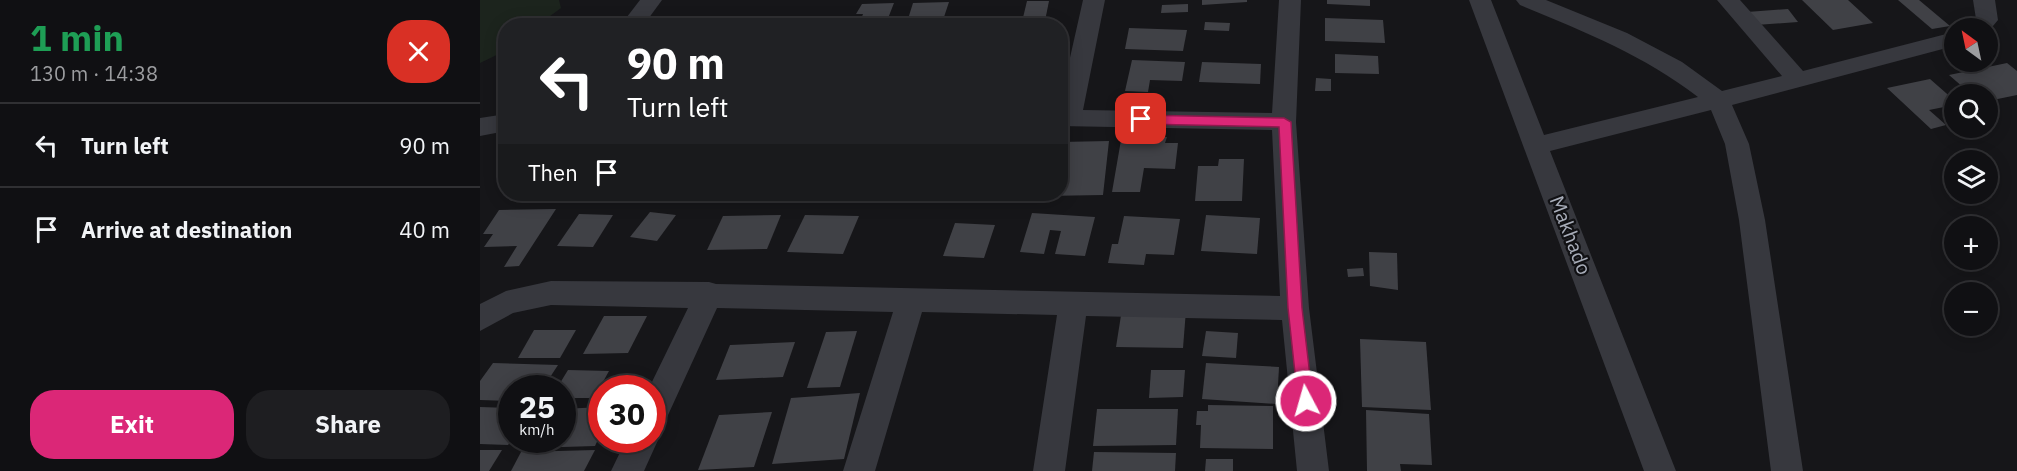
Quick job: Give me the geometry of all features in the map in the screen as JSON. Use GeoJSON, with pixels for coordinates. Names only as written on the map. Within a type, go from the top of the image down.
{"type":"FeatureCollection","features":[{"type":"Feature","properties":{"kind":"street"},"geometry":{"type":"LineString","coordinates":[[637,18],[651,0]]}},
{"type":"Feature","properties":{"kind":"street"},"geometry":{"type":"LineString","coordinates":[[1068,106],[1094,0]]}},
{"type":"Feature","properties":{"kind":"street"},"geometry":{"type":"LineString","coordinates":[[1290,0],[1284,122],[1295,308],[1313,471]]}},
{"type":"Feature","properties":{"kind":"street","name":"Makhado"},"geometry":{"type":"LineString","coordinates":[[1480,0],[1660,471]]}},
{"type":"Feature","properties":{"kind":"street"},"geometry":{"type":"LineString","coordinates":[[1527,0],[1619,38],[1665,62],[1718,100],[1737,144],[1752,220],[1787,471]]}},
{"type":"Feature","properties":{"kind":"street"},"geometry":{"type":"LineString","coordinates":[[1728,0],[1798,80]]}},
{"type":"Feature","properties":{"kind":"street"},"geometry":{"type":"LineString","coordinates":[[1984,0],[1987,18]]}},
{"type":"Feature","properties":{"kind":"street"},"geometry":{"type":"LineString","coordinates":[[1537,146],[1944,42]]}},
{"type":"Feature","properties":{"kind":"street"},"geometry":{"type":"LineString","coordinates":[[1068,118],[1284,122]]}},
{"type":"Feature","properties":{"kind":"street"},"geometry":{"type":"LineString","coordinates":[[480,127],[498,124]]}},
{"type":"Feature","properties":{"kind":"street"},"geometry":{"type":"LineString","coordinates":[[480,319],[506,303],[552,293],[709,294],[1295,308]]}},
{"type":"Feature","properties":{"kind":"street"},"geometry":{"type":"LineString","coordinates":[[666,386],[709,294]]}},
{"type":"Feature","properties":{"kind":"street"},"geometry":{"type":"LineString","coordinates":[[859,471],[911,300]]}},
{"type":"Feature","properties":{"kind":"street"},"geometry":{"type":"LineString","coordinates":[[1049,471],[1073,303]]}},
{"type":"Feature","properties":{"kind":"street"},"geometry":{"type":"LineString","coordinates":[[627,471],[636,453]]}},
{"type":"Feature","properties":{"kind":"shaded area"},"geometry":{"type":"Polygon","coordinates":[[[480,0],[559,0],[561,8],[547,18],[498,18],[498,54],[480,63],[480,0]]]}},
{"type":"Feature","properties":{"kind":"building"},"geometry":{"type":"Polygon","coordinates":[[[1202,0],[1247,0],[1247,2],[1202,5],[1202,0]]]}},
{"type":"Feature","properties":{"kind":"building"},"geometry":{"type":"Polygon","coordinates":[[[1327,0],[1370,0],[1370,6],[1327,4],[1327,0]]]}},
{"type":"Feature","properties":{"kind":"building"},"geometry":{"type":"Polygon","coordinates":[[[1802,0],[1848,0],[1873,23],[1833,30],[1802,0]]]}},
{"type":"Feature","properties":{"kind":"building"},"geometry":{"type":"Polygon","coordinates":[[[1898,0],[1919,0],[1944,21],[1944,27],[1932,29],[1898,0]]]}},
{"type":"Feature","properties":{"kind":"building"},"geometry":{"type":"Polygon","coordinates":[[[1027,1],[1049,1],[1046,18],[1023,18],[1027,1]]]}},
{"type":"Feature","properties":{"kind":"building"},"geometry":{"type":"Polygon","coordinates":[[[949,2],[944,18],[908,18],[913,3],[949,2]]]}},
{"type":"Feature","properties":{"kind":"building"},"geometry":{"type":"Polygon","coordinates":[[[894,3],[888,18],[862,18],[863,14],[856,14],[862,4],[894,3]]]}},
{"type":"Feature","properties":{"kind":"building"},"geometry":{"type":"Polygon","coordinates":[[[1188,4],[1188,12],[1161,13],[1162,5],[1188,4]]]}},
{"type":"Feature","properties":{"kind":"building"},"geometry":{"type":"Polygon","coordinates":[[[1788,9],[1798,22],[1756,25],[1747,12],[1788,9]]]}},
{"type":"Feature","properties":{"kind":"building"},"geometry":{"type":"Polygon","coordinates":[[[1325,18],[1383,20],[1385,43],[1325,41],[1325,18]]]}},
{"type":"Feature","properties":{"kind":"building"},"geometry":{"type":"Polygon","coordinates":[[[1205,22],[1230,23],[1229,31],[1204,30],[1205,22]]]}},
{"type":"Feature","properties":{"kind":"building"},"geometry":{"type":"Polygon","coordinates":[[[1129,28],[1187,30],[1183,51],[1125,49],[1129,28]]]}},
{"type":"Feature","properties":{"kind":"building"},"geometry":{"type":"Polygon","coordinates":[[[1335,54],[1378,56],[1379,74],[1335,73],[1335,54]]]}},
{"type":"Feature","properties":{"kind":"building"},"geometry":{"type":"Polygon","coordinates":[[[1132,60],[1185,62],[1182,81],[1150,80],[1148,92],[1125,91],[1132,60]]]}},
{"type":"Feature","properties":{"kind":"building"},"geometry":{"type":"Polygon","coordinates":[[[1202,62],[1261,64],[1260,84],[1199,82],[1202,62]]]}},
{"type":"Feature","properties":{"kind":"building"},"geometry":{"type":"Polygon","coordinates":[[[2007,63],[2017,71],[2017,95],[1998,99],[1998,84],[1959,84],[1949,75],[1964,72],[1998,72],[1998,65],[2007,63]]]}},
{"type":"Feature","properties":{"kind":"building"},"geometry":{"type":"Polygon","coordinates":[[[1316,78],[1331,79],[1331,91],[1315,91],[1316,78]]]}},
{"type":"Feature","properties":{"kind":"building"},"geometry":{"type":"Polygon","coordinates":[[[1930,79],[1944,91],[1944,107],[1929,110],[1944,126],[1931,129],[1887,88],[1930,79]]]}},
{"type":"Feature","properties":{"kind":"building"},"geometry":{"type":"Polygon","coordinates":[[[1134,136],[1167,137],[1165,143],[1178,143],[1175,169],[1144,168],[1140,192],[1112,192],[1121,140],[1133,141],[1134,136]]]}},
{"type":"Feature","properties":{"kind":"building"},"geometry":{"type":"Polygon","coordinates":[[[1109,141],[1103,195],[1068,196],[1068,142],[1109,141]]]}},
{"type":"Feature","properties":{"kind":"building"},"geometry":{"type":"Polygon","coordinates":[[[1219,159],[1244,159],[1242,201],[1195,201],[1198,166],[1218,166],[1219,159]]]}},
{"type":"Feature","properties":{"kind":"building"},"geometry":{"type":"Polygon","coordinates":[[[556,209],[519,266],[504,267],[517,246],[484,247],[493,234],[483,234],[499,210],[556,209]]]}},
{"type":"Feature","properties":{"kind":"building"},"geometry":{"type":"Polygon","coordinates":[[[650,212],[676,215],[657,241],[630,237],[650,212]]]}},
{"type":"Feature","properties":{"kind":"building"},"geometry":{"type":"Polygon","coordinates":[[[1032,213],[1095,217],[1085,256],[1055,254],[1061,231],[1050,230],[1044,254],[1020,252],[1032,213]]]}},
{"type":"Feature","properties":{"kind":"building"},"geometry":{"type":"Polygon","coordinates":[[[579,214],[613,215],[593,247],[557,246],[579,214]]]}},
{"type":"Feature","properties":{"kind":"building"},"geometry":{"type":"Polygon","coordinates":[[[781,215],[767,249],[707,250],[723,216],[781,215]]]}},
{"type":"Feature","properties":{"kind":"building"},"geometry":{"type":"Polygon","coordinates":[[[805,215],[859,216],[843,254],[787,252],[805,215]]]}},
{"type":"Feature","properties":{"kind":"building"},"geometry":{"type":"Polygon","coordinates":[[[1206,215],[1260,218],[1257,254],[1201,251],[1206,215]]]}},
{"type":"Feature","properties":{"kind":"building"},"geometry":{"type":"Polygon","coordinates":[[[1124,216],[1180,219],[1174,255],[1146,254],[1144,265],[1108,263],[1112,244],[1118,244],[1124,216]]]}},
{"type":"Feature","properties":{"kind":"building"},"geometry":{"type":"Polygon","coordinates":[[[955,223],[995,225],[984,258],[943,256],[955,223]]]}},
{"type":"Feature","properties":{"kind":"building"},"geometry":{"type":"Polygon","coordinates":[[[1369,252],[1397,253],[1398,290],[1370,286],[1369,252]]]}},
{"type":"Feature","properties":{"kind":"building"},"geometry":{"type":"Polygon","coordinates":[[[1363,268],[1364,276],[1348,277],[1347,269],[1363,268]]]}},
{"type":"Feature","properties":{"kind":"building"},"geometry":{"type":"Polygon","coordinates":[[[1122,309],[1186,310],[1183,348],[1116,347],[1122,309]]]}},
{"type":"Feature","properties":{"kind":"building"},"geometry":{"type":"Polygon","coordinates":[[[604,316],[647,316],[628,353],[583,354],[604,316]]]}},
{"type":"Feature","properties":{"kind":"building"},"geometry":{"type":"Polygon","coordinates":[[[534,330],[576,330],[560,358],[518,358],[534,330]]]}},
{"type":"Feature","properties":{"kind":"building"},"geometry":{"type":"Polygon","coordinates":[[[857,331],[840,387],[807,388],[826,332],[857,331]]]}},
{"type":"Feature","properties":{"kind":"building"},"geometry":{"type":"Polygon","coordinates":[[[1206,331],[1238,333],[1236,358],[1202,356],[1206,331]]]}},
{"type":"Feature","properties":{"kind":"building"},"geometry":{"type":"Polygon","coordinates":[[[1360,339],[1426,342],[1431,410],[1362,407],[1360,339]]]}},
{"type":"Feature","properties":{"kind":"building"},"geometry":{"type":"Polygon","coordinates":[[[795,342],[783,377],[716,380],[730,345],[795,342]]]}},
{"type":"Feature","properties":{"kind":"building"},"geometry":{"type":"Polygon","coordinates":[[[493,363],[558,365],[551,375],[498,375],[498,401],[480,400],[480,381],[493,363]]]}},
{"type":"Feature","properties":{"kind":"building"},"geometry":{"type":"Polygon","coordinates":[[[1206,363],[1279,367],[1277,404],[1202,399],[1206,363]]]}},
{"type":"Feature","properties":{"kind":"building"},"geometry":{"type":"Polygon","coordinates":[[[568,370],[609,371],[607,375],[588,375],[588,398],[576,398],[576,375],[565,375],[568,370]]]}},
{"type":"Feature","properties":{"kind":"building"},"geometry":{"type":"Polygon","coordinates":[[[1151,370],[1185,370],[1183,397],[1149,398],[1151,370]]]}},
{"type":"Feature","properties":{"kind":"building"},"geometry":{"type":"Polygon","coordinates":[[[860,393],[844,459],[772,464],[791,398],[860,393]]]}},
{"type":"Feature","properties":{"kind":"building"},"geometry":{"type":"Polygon","coordinates":[[[1208,405],[1273,406],[1273,449],[1200,448],[1201,425],[1196,425],[1197,411],[1208,411],[1208,405]]]}},
{"type":"Feature","properties":{"kind":"building"},"geometry":{"type":"Polygon","coordinates":[[[480,407],[498,408],[498,445],[480,444],[480,407]]]}},
{"type":"Feature","properties":{"kind":"building"},"geometry":{"type":"Polygon","coordinates":[[[576,408],[588,408],[588,446],[576,447],[576,408]]]}},
{"type":"Feature","properties":{"kind":"building"},"geometry":{"type":"Polygon","coordinates":[[[1097,409],[1178,409],[1176,445],[1093,446],[1097,409]]]}},
{"type":"Feature","properties":{"kind":"building"},"geometry":{"type":"Polygon","coordinates":[[[1366,410],[1429,414],[1432,465],[1400,464],[1401,471],[1367,471],[1366,410]]]}},
{"type":"Feature","properties":{"kind":"building"},"geometry":{"type":"Polygon","coordinates":[[[772,412],[754,467],[698,470],[719,415],[772,412]]]}},
{"type":"Feature","properties":{"kind":"building"},"geometry":{"type":"Polygon","coordinates":[[[480,450],[498,450],[500,453],[489,471],[480,471],[480,450]]]}},
{"type":"Feature","properties":{"kind":"building"},"geometry":{"type":"Polygon","coordinates":[[[588,450],[588,453],[593,453],[584,471],[511,471],[520,453],[576,453],[576,451],[588,450]]]}},
{"type":"Feature","properties":{"kind":"building"},"geometry":{"type":"Polygon","coordinates":[[[1094,452],[1176,453],[1175,471],[1092,471],[1094,452]]]}},
{"type":"Feature","properties":{"kind":"building"},"geometry":{"type":"Polygon","coordinates":[[[1206,459],[1233,459],[1233,471],[1205,471],[1206,459]]]}},
{"type":"Feature","properties":{"kind":"route"},"geometry":{"type":"LineString","coordinates":[[1141,119],[1284,122],[1295,308],[1306,401]]}}]}
